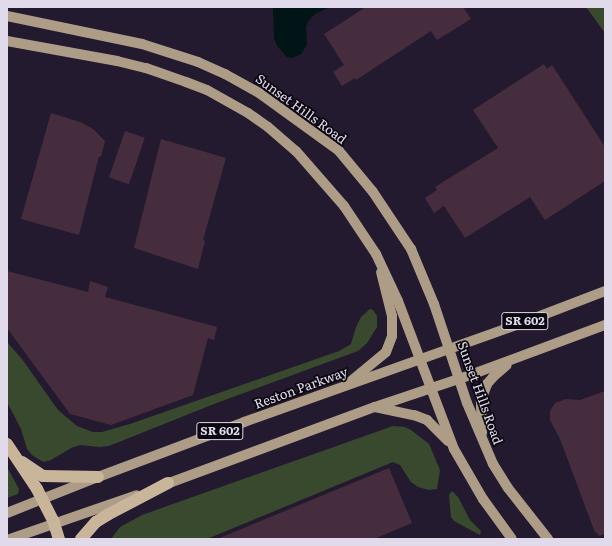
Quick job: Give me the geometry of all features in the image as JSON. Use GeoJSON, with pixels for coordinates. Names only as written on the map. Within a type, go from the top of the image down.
{"type":"FeatureCollection","features":[{"type":"Feature","properties":{"kind":"highway"},"geometry":{"type":"LineString","coordinates":[[7,444],[43,500],[60,539]]}},
{"type":"Feature","properties":{"kind":"highway"},"geometry":{"type":"LineString","coordinates":[[14,454],[43,476],[98,477]]}},
{"type":"Feature","properties":{"kind":"highway"},"geometry":{"type":"LineString","coordinates":[[81,539],[91,527],[107,515],[168,484]]}},
{"type":"Feature","properties":{"kind":"main road","name":"Sunset Hills Road"},"geometry":{"type":"LineString","coordinates":[[7,16],[142,44],[167,51],[225,74],[259,93],[315,132],[339,151],[373,192],[400,231],[424,276],[459,379],[483,443],[493,464],[508,488],[548,539]]}},
{"type":"Feature","properties":{"kind":"main road"},"geometry":{"type":"LineString","coordinates":[[7,40],[146,68],[207,90],[228,101],[268,127],[317,174],[344,206],[376,254],[390,282],[454,449],[483,500],[512,539]]}},
{"type":"Feature","properties":{"kind":"main road"},"geometry":{"type":"LineString","coordinates":[[343,387],[386,352],[392,336],[392,316],[376,254]]}},
{"type":"Feature","properties":{"kind":"main road","name":"Reston Parkway"},"geometry":{"type":"LineString","coordinates":[[7,513],[98,477],[449,348],[527,321],[605,290]]}},
{"type":"Feature","properties":{"kind":"main road","name":"SR 602"},"geometry":{"type":"LineString","coordinates":[[10,539],[168,484],[375,407],[520,357],[605,324]]}},
{"type":"Feature","properties":{"kind":"main road"},"geometry":{"type":"LineString","coordinates":[[483,443],[481,400],[487,384],[501,369],[520,357]]}},
{"type":"Feature","properties":{"kind":"main road"},"geometry":{"type":"LineString","coordinates":[[375,407],[414,415],[427,420],[454,449]]}},
{"type":"Feature","properties":{"kind":"green space"},"geometry":{"type":"Polygon","coordinates":[[[586,7],[605,7],[605,33],[586,7]]]}},
{"type":"Feature","properties":{"kind":"green space"},"geometry":{"type":"Polygon","coordinates":[[[370,309],[373,310],[377,316],[377,327],[367,343],[358,351],[214,404],[109,446],[99,447],[80,445],[44,462],[32,455],[27,449],[21,429],[7,402],[7,342],[22,359],[58,410],[77,426],[93,432],[102,432],[130,424],[339,351],[351,344],[356,327],[361,317],[370,309]]]}},
{"type":"Feature","properties":{"kind":"green space"},"geometry":{"type":"Polygon","coordinates":[[[393,426],[405,427],[411,430],[429,444],[440,470],[437,489],[429,490],[418,487],[411,482],[400,465],[393,462],[207,539],[111,539],[120,527],[142,515],[393,426]]]}},
{"type":"Feature","properties":{"kind":"green space"},"geometry":{"type":"Polygon","coordinates":[[[7,467],[19,489],[18,494],[7,498],[7,467]]]}},
{"type":"Feature","properties":{"kind":"green space"},"geometry":{"type":"Polygon","coordinates":[[[452,491],[458,497],[470,520],[481,531],[480,535],[454,521],[451,517],[449,495],[452,491]]]}},
{"type":"Feature","properties":{"kind":"shaded area"},"geometry":{"type":"Polygon","coordinates":[[[273,7],[330,7],[315,14],[309,20],[306,27],[307,45],[301,54],[292,58],[287,57],[277,46],[274,38],[273,7]]]}},
{"type":"Feature","properties":{"kind":"building"},"geometry":{"type":"Polygon","coordinates":[[[366,7],[463,7],[471,19],[437,40],[431,31],[356,80],[355,78],[342,86],[333,72],[344,65],[324,34],[366,7]]]}},
{"type":"Feature","properties":{"kind":"building"},"geometry":{"type":"Polygon","coordinates":[[[544,64],[547,69],[552,65],[605,147],[605,181],[545,220],[530,197],[465,238],[444,206],[434,213],[425,198],[437,190],[435,187],[498,148],[473,110],[544,64]]]}},
{"type":"Feature","properties":{"kind":"building"},"geometry":{"type":"Polygon","coordinates":[[[51,113],[80,122],[93,129],[105,141],[101,157],[99,156],[79,235],[21,219],[51,113]]]}},
{"type":"Feature","properties":{"kind":"building"},"geometry":{"type":"Polygon","coordinates":[[[125,131],[145,138],[129,184],[109,177],[125,131]]]}},
{"type":"Feature","properties":{"kind":"building"},"geometry":{"type":"Polygon","coordinates":[[[161,139],[226,158],[203,240],[205,241],[198,269],[134,248],[161,139]]]}},
{"type":"Feature","properties":{"kind":"building"},"geometry":{"type":"Polygon","coordinates":[[[7,271],[88,292],[90,281],[108,287],[105,297],[217,327],[214,340],[208,338],[193,395],[111,425],[70,414],[7,328],[7,271]]]}},
{"type":"Feature","properties":{"kind":"building"},"geometry":{"type":"Polygon","coordinates":[[[605,391],[605,534],[599,536],[594,530],[560,439],[550,420],[550,411],[555,403],[566,399],[580,400],[605,391]]]}},
{"type":"Feature","properties":{"kind":"building"},"geometry":{"type":"Polygon","coordinates":[[[389,468],[412,523],[374,539],[217,539],[389,468]]]}}]}
